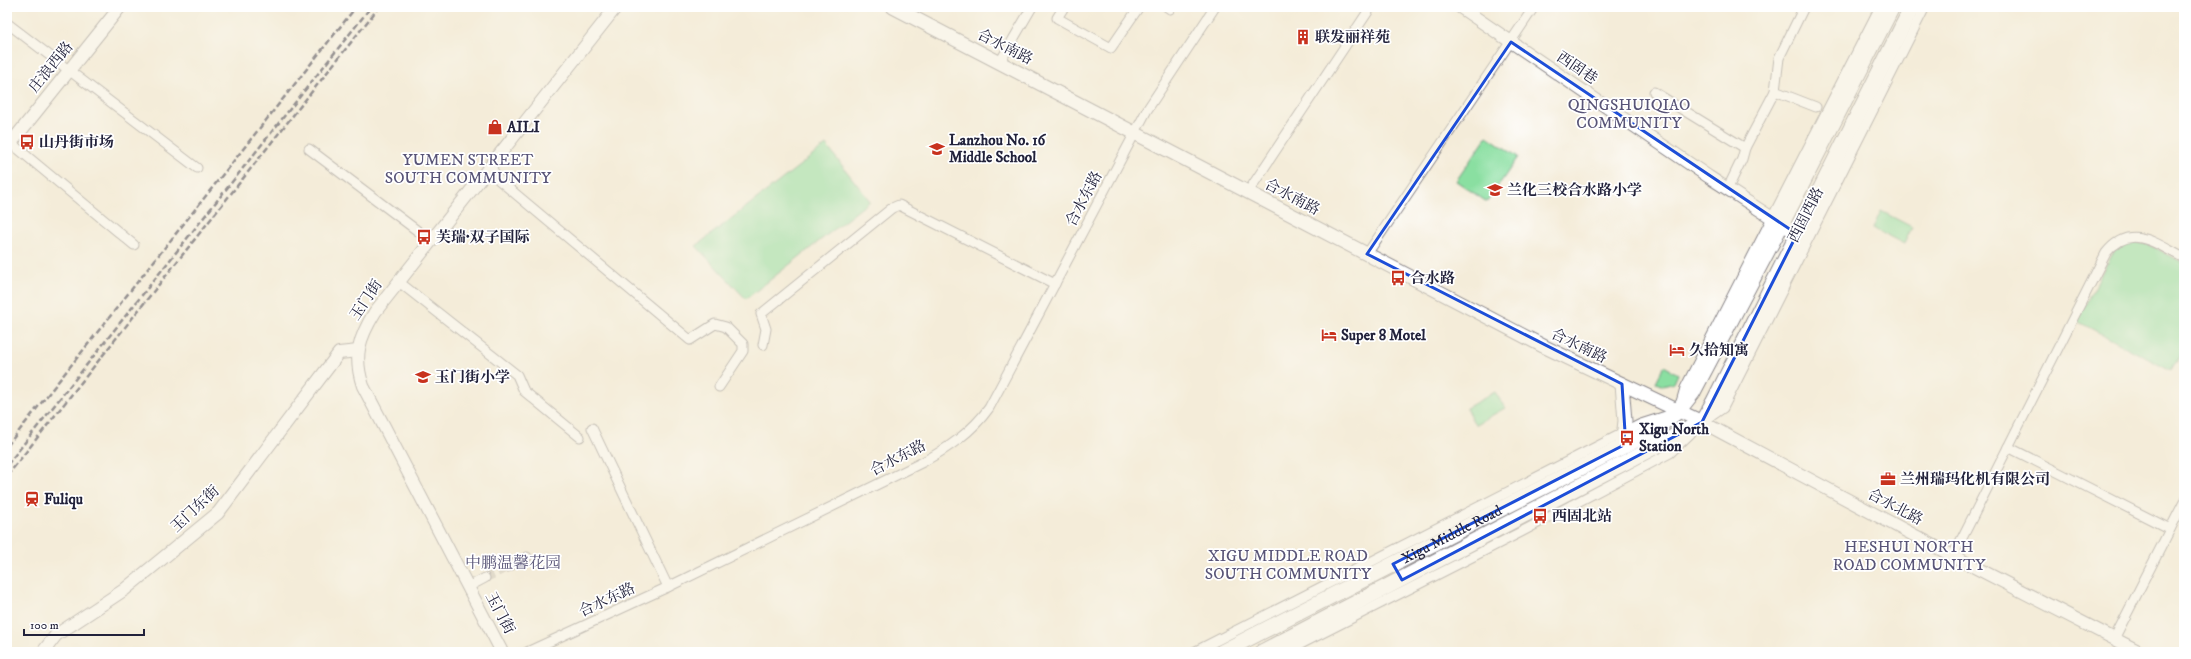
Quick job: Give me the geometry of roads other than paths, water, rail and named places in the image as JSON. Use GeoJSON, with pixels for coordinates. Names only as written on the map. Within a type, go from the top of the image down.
{"type":"FeatureCollection","features":[{"type":"Feature","properties":{"kind":"main road","name":"合水南路"},"geometry":{"type":"LineString","coordinates":[[892,7],[1545,347],[1678,411]]}},
{"type":"Feature","properties":{"kind":"main road","name":"西固西路"},"geometry":{"type":"LineString","coordinates":[[1678,411],[1693,392],[1777,222],[1892,7]]}},
{"type":"Feature","properties":{"kind":"main road","name":"西固西路"},"geometry":{"type":"LineString","coordinates":[[1702,422],[1713,403],[1912,7]]}},
{"type":"Feature","properties":{"kind":"main road"},"geometry":{"type":"LineString","coordinates":[[1622,384],[1625,409],[1625,432],[1622,446]]}},
{"type":"Feature","properties":{"kind":"main road","name":"合水北路"},"geometry":{"type":"LineString","coordinates":[[1678,411],[1702,422]]}},
{"type":"Feature","properties":{"kind":"main road","name":"Xigu Middle Road"},"geometry":{"type":"LineString","coordinates":[[1222,652],[1651,432],[1678,411]]}},
{"type":"Feature","properties":{"kind":"main road","name":"Xigu Middle Road"},"geometry":{"type":"LineString","coordinates":[[1262,652],[1702,422]]}},
{"type":"Feature","properties":{"kind":"main road"},"geometry":{"type":"LineString","coordinates":[[1394,564],[1402,580]]}},
{"type":"Feature","properties":{"kind":"street","name":"庄浪西路"},"geometry":{"type":"LineString","coordinates":[[9,145],[120,7]]}},
{"type":"Feature","properties":{"kind":"street","name":"玉门街"},"geometry":{"type":"LineString","coordinates":[[502,652],[363,386],[358,371],[358,351],[366,327],[398,282],[616,7]]}},
{"type":"Feature","properties":{"kind":"street"},"geometry":{"type":"LineString","coordinates":[[1000,62],[1032,7]]}},
{"type":"Feature","properties":{"kind":"street"},"geometry":{"type":"LineString","coordinates":[[1064,7],[1057,18],[1111,48],[1139,7]]}},
{"type":"Feature","properties":{"kind":"street","name":"合水东路"},"geometry":{"type":"LineString","coordinates":[[527,652],[668,587],[916,465],[942,451],[981,420],[989,408],[1147,110],[1215,7]]}},
{"type":"Feature","properties":{"kind":"street"},"geometry":{"type":"LineString","coordinates":[[1248,192],[1372,7]]}},
{"type":"Feature","properties":{"kind":"street","name":"西固巷"},"geometry":{"type":"LineString","coordinates":[[1460,7],[1727,190],[1797,234]]}},
{"type":"Feature","properties":{"kind":"street"},"geometry":{"type":"LineString","coordinates":[[1367,254],[1534,7]]}},
{"type":"Feature","properties":{"kind":"street"},"geometry":{"type":"LineString","coordinates":[[1727,190],[1742,159],[1745,148],[1775,91],[1779,58],[1804,7]]}},
{"type":"Feature","properties":{"kind":"street"},"geometry":{"type":"LineString","coordinates":[[1777,222],[1880,7]]}},
{"type":"Feature","properties":{"kind":"street"},"geometry":{"type":"LineString","coordinates":[[1285,652],[1521,532],[1670,453],[1702,422],[1722,408],[1925,7]]}},
{"type":"Feature","properties":{"kind":"street"},"geometry":{"type":"LineString","coordinates":[[7,22],[197,168]]}},
{"type":"Feature","properties":{"kind":"street"},"geometry":{"type":"LineString","coordinates":[[1775,91],[1816,107]]}},
{"type":"Feature","properties":{"kind":"street"},"geometry":{"type":"LineString","coordinates":[[1654,92],[1745,148]]}},
{"type":"Feature","properties":{"kind":"street"},"geometry":{"type":"LineString","coordinates":[[9,145],[134,246]]}},
{"type":"Feature","properties":{"kind":"street"},"geometry":{"type":"LineString","coordinates":[[309,149],[430,241]]}},
{"type":"Feature","properties":{"kind":"street"},"geometry":{"type":"LineString","coordinates":[[490,166],[499,180],[690,340],[715,324],[726,326],[744,344],[743,351],[719,387]]}},
{"type":"Feature","properties":{"kind":"street"},"geometry":{"type":"LineString","coordinates":[[763,345],[766,329],[761,314],[892,208],[900,205],[1055,284]]}},
{"type":"Feature","properties":{"kind":"street"},"geometry":{"type":"LineString","coordinates":[[1953,556],[2106,253],[2114,244],[2131,236],[2139,236],[2184,258]]}},
{"type":"Feature","properties":{"kind":"street"},"geometry":{"type":"LineString","coordinates":[[398,282],[517,375],[524,391],[580,437]]}},
{"type":"Feature","properties":{"kind":"street","name":"玉门东街"},"geometry":{"type":"LineString","coordinates":[[43,652],[56,635],[124,590],[218,513],[339,353],[358,351]]}},
{"type":"Feature","properties":{"kind":"street"},"geometry":{"type":"LineString","coordinates":[[1194,652],[1641,424],[1678,411]]}},
{"type":"Feature","properties":{"kind":"street","name":"合水北路"},"geometry":{"type":"LineString","coordinates":[[1702,422],[1953,556],[2140,652]]}},
{"type":"Feature","properties":{"kind":"street"},"geometry":{"type":"LineString","coordinates":[[592,428],[668,587]]}},
{"type":"Feature","properties":{"kind":"street"},"geometry":{"type":"LineString","coordinates":[[2008,447],[2170,529]]}},
{"type":"Feature","properties":{"kind":"street"},"geometry":{"type":"LineString","coordinates":[[2114,639],[2184,502]]}},
{"type":"Feature","properties":{"kind":"street"},"geometry":{"type":"LineString","coordinates":[[508,567],[527,557]]}},
{"type":"Feature","properties":{"kind":"street"},"geometry":{"type":"LineString","coordinates":[[468,587],[485,578]]}},
{"type":"Feature","properties":{"kind":"tunnel"},"geometry":{"type":"LineString","coordinates":[[485,578],[508,567]]}},
{"type":"Feature","properties":{"kind":"railway"},"geometry":{"type":"LineString","coordinates":[[7,446],[356,7]]}},
{"type":"Feature","properties":{"kind":"railway"},"geometry":{"type":"LineString","coordinates":[[7,465],[371,7]]}},
{"type":"Feature","properties":{"kind":"railway"},"geometry":{"type":"LineString","coordinates":[[7,476],[379,7]]}},
{"type":"Feature","properties":{"kind":"place","name":"联发丽祥苑"},"geometry":{"type":"Point","coordinates":[1303,37]}},
{"type":"Feature","properties":{"kind":"place","name":"AILI"},"geometry":{"type":"Point","coordinates":[495,127]}},
{"type":"Feature","properties":{"kind":"place","name":"山丹街市场"},"geometry":{"type":"Point","coordinates":[27,142]}},
{"type":"Feature","properties":{"kind":"place","name":"Lanzhou No. 16 Middle School"},"geometry":{"type":"Point","coordinates":[937,149]}},
{"type":"Feature","properties":{"kind":"place","name":"兰化三校合水路小学"},"geometry":{"type":"Point","coordinates":[1495,190]}},
{"type":"Feature","properties":{"kind":"place","name":"芙瑞·双子国际"},"geometry":{"type":"Point","coordinates":[424,237]}},
{"type":"Feature","properties":{"kind":"place","name":"合水路"},"geometry":{"type":"Point","coordinates":[1398,278]}},
{"type":"Feature","properties":{"kind":"place","name":"Super 8 Motel"},"geometry":{"type":"Point","coordinates":[1329,335]}},
{"type":"Feature","properties":{"kind":"place","name":"久拾知寓"},"geometry":{"type":"Point","coordinates":[1677,350]}},
{"type":"Feature","properties":{"kind":"place","name":"玉门街小学"},"geometry":{"type":"Point","coordinates":[423,377]}},
{"type":"Feature","properties":{"kind":"place","name":"Xigu North Station"},"geometry":{"type":"Point","coordinates":[1627,438]}},
{"type":"Feature","properties":{"kind":"place","name":"兰州瑞玛化机有限公司"},"geometry":{"type":"Point","coordinates":[1888,479]}},
{"type":"Feature","properties":{"kind":"place","name":"Fuliqu"},"geometry":{"type":"Point","coordinates":[32,499]}},
{"type":"Feature","properties":{"kind":"place","name":"西固北站"},"geometry":{"type":"Point","coordinates":[1540,516]}},
{"type":"Feature","properties":{"kind":"district","name":"QINGSHUIQIAO COMMUNITY"},"geometry":{"type":"Point","coordinates":[1629,114]}},
{"type":"Feature","properties":{"kind":"district","name":"YUMEN STREET SOUTH COMMUNITY"},"geometry":{"type":"Point","coordinates":[468,169]}},
{"type":"Feature","properties":{"kind":"district","name":"HESHUI NORTH ROAD COMMUNITY"},"geometry":{"type":"Point","coordinates":[1909,556]}},
{"type":"Feature","properties":{"kind":"district","name":"中鹏温馨花园"},"geometry":{"type":"Point","coordinates":[513,563]}},
{"type":"Feature","properties":{"kind":"district","name":"XIGU MIDDLE ROAD SOUTH COMMUNITY"},"geometry":{"type":"Point","coordinates":[1288,565]}}]}
